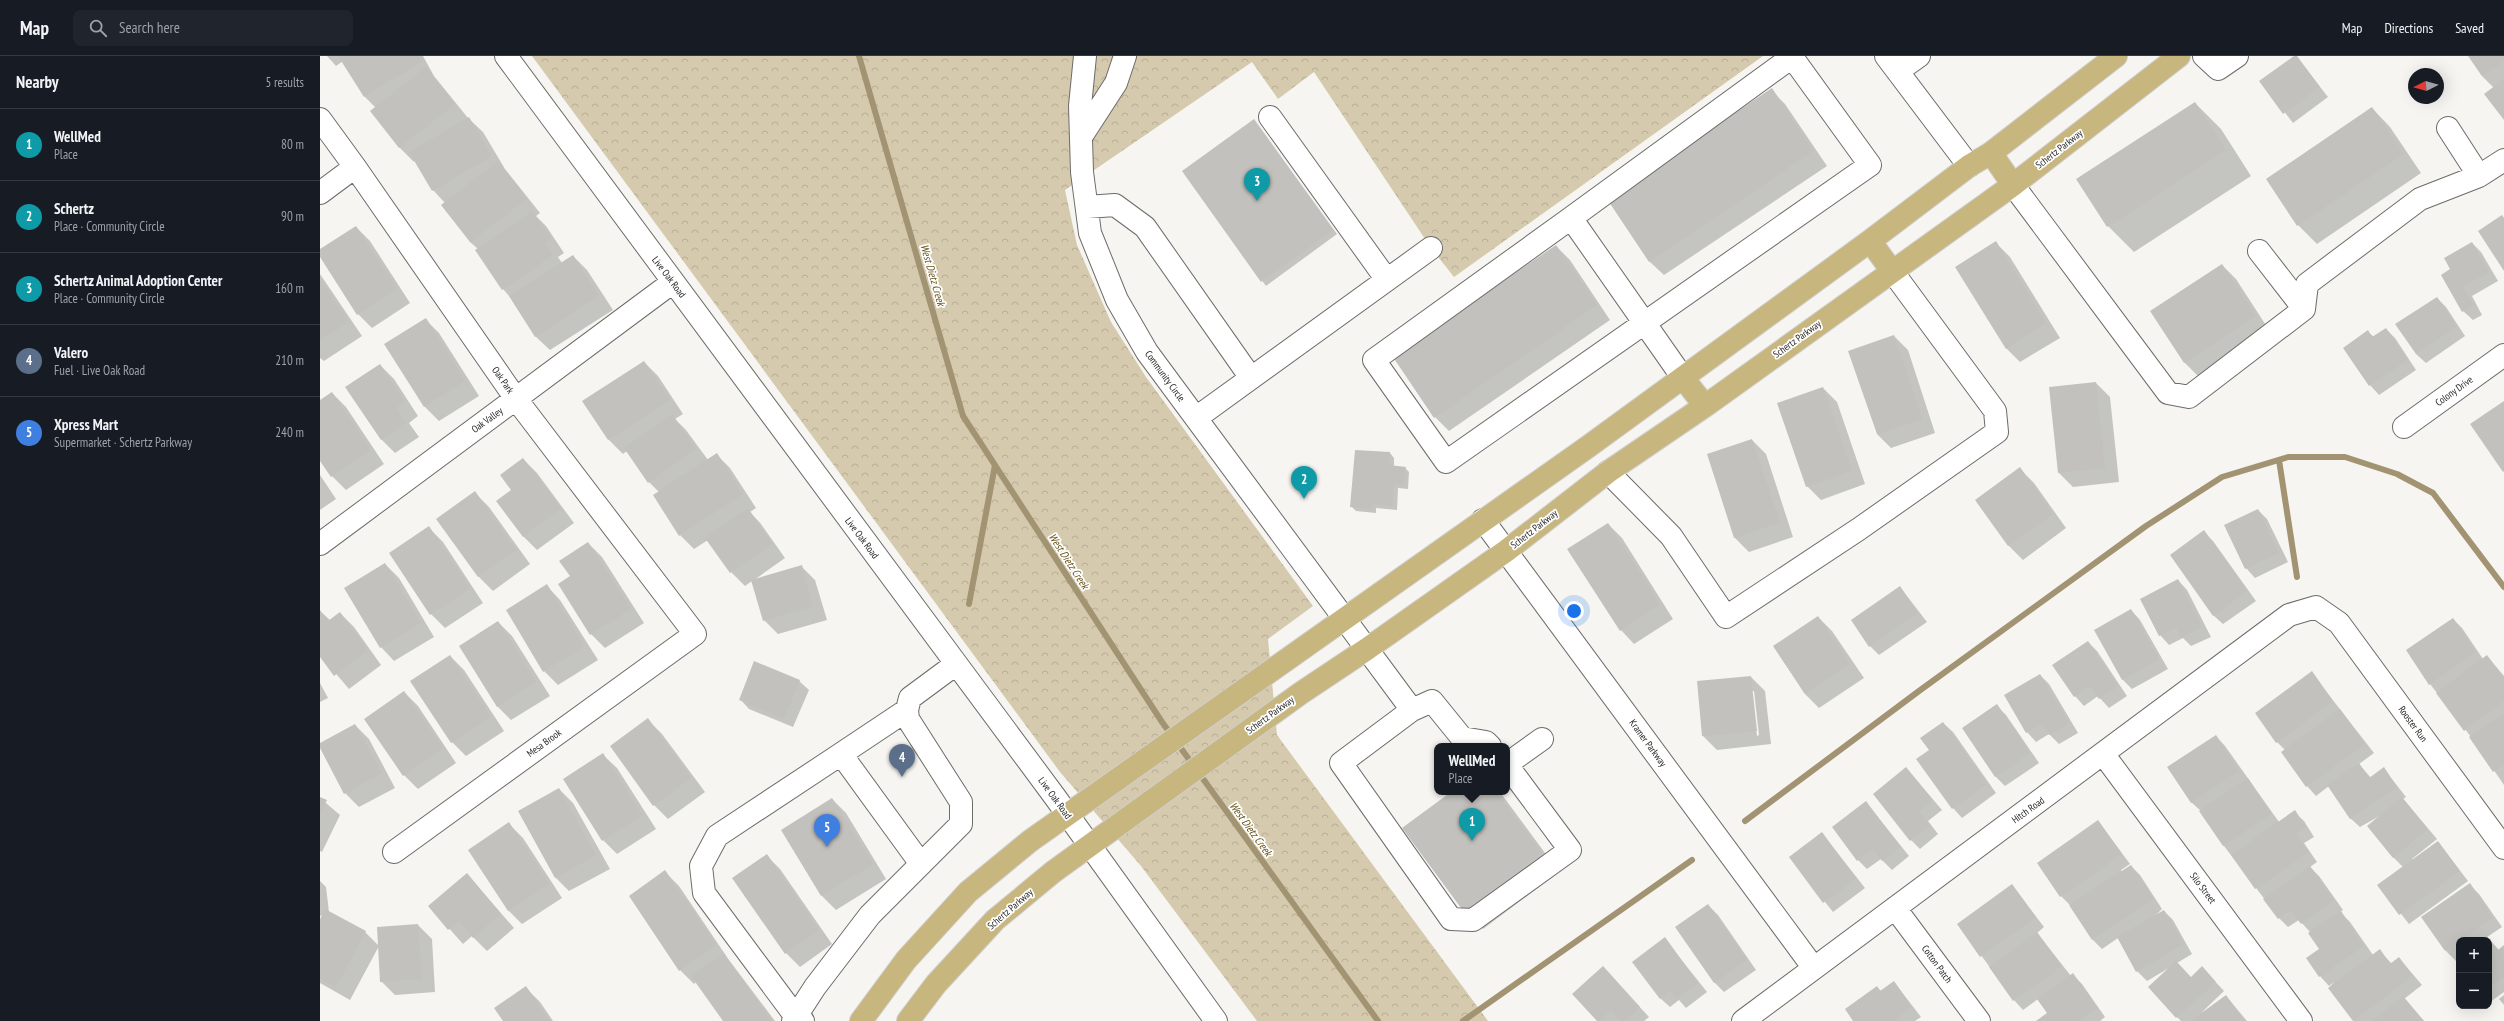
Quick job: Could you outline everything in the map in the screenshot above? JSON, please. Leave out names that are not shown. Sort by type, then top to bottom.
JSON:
[{"type":"main road","points":[[861,1021],[906,960],[968,892],[1030,841],[1280,662],[1589,446],[1870,242],[1969,166],[1991,153],[2116,56]]},
{"type":"main road","name":"Schertz Parkway","points":[[908,1021],[936,984],[995,920],[1053,872],[1301,693],[1506,551],[1608,472],[1705,406],[2013,185],[2179,56]]},
{"type":"main road","points":[[1991,153],[2013,185]]},
{"type":"main road","points":[[1870,242],[1892,271]]},
{"type":"main road","points":[[1683,378],[1705,406]]},
{"type":"main road","points":[[1589,446],[1608,472]]},
{"type":"street","name":"Live Oak Road","points":[[506,56],[1068,814],[1216,1021]]},
{"type":"street","name":"Community Circle","points":[[1085,56],[1080,106],[1081,137],[1090,233],[1117,300],[1147,352],[1412,710]]},
{"type":"street","points":[[1081,137],[1116,83],[1125,56]]},
{"type":"street","points":[[1919,56],[1892,64],[1969,166]]},
{"type":"street","points":[[2204,56],[2218,69],[2237,56]]},
{"type":"street","points":[[1792,57],[1870,165],[1446,462],[1374,360],[1571,218],[1792,57]]},
{"type":"street","points":[[1270,117],[1387,280]]},
{"type":"street","name":"Oak Park","points":[[320,120],[355,167],[516,399],[695,634]]},
{"type":"street","points":[[2448,128],[2479,176]]},
{"type":"street","points":[[2013,185],[2168,393],[2188,397],[2304,309],[2307,284],[2313,279],[2420,199],[2479,176],[2504,160]]},
{"type":"street","points":[[320,193],[355,167]]},
{"type":"street","points":[[1087,208],[1114,205],[1145,227],[1251,378]]},
{"type":"street","points":[[1571,218],[1683,378]]},
{"type":"street","points":[[1196,418],[1431,248]]},
{"type":"street","points":[[2259,252],[2304,309]]},
{"type":"street","points":[[1608,472],[1671,536],[1726,617],[1859,530],[1997,432],[1995,411],[1892,271]]},
{"type":"street","name":"Oak Valley","points":[[320,544],[673,282]]},
{"type":"street","name":"Colony Drive","points":[[2404,427],[2504,355]]},
{"type":"street","name":"Kramer Parkway","points":[[1483,520],[1812,967]]},
{"type":"street","name":"Hitch Road","points":[[1743,1021],[1812,967],[1895,908],[2104,754],[2289,615],[2316,607]]},
{"type":"street","name":"Rooster Run","points":[[2316,607],[2339,623],[2504,848]]},
{"type":"street","name":"Mesa Brook","points":[[394,852],[695,634]]},
{"type":"street","points":[[907,710],[717,836],[701,866],[704,893],[797,1020],[815,987],[870,915],[961,824],[961,802],[955,790],[908,719],[907,710],[910,698],[956,664]]},
{"type":"street","points":[[1487,743],[1462,738],[1432,701],[1412,710],[1341,763],[1451,919],[1473,920],[1570,850],[1510,768]]},
{"type":"street","points":[[1510,762],[1542,739]]},
{"type":"street","points":[[841,754],[921,864]]},
{"type":"street","name":"Silo Street","points":[[2104,754],[2301,1021]]},
{"type":"street","name":"Cotton Patch","points":[[1895,908],[1979,1021]]},
{"type":"green space","points":[[532,56],[1763,56],[1454,277],[1431,248],[1314,72],[1278,99],[1252,62],[1065,190],[1077,245],[1111,322],[1146,377],[1313,606],[1268,639],[1277,735],[1488,1021],[1257,1021],[1141,866],[1060,772]]},
{"type":"building","points":[[338,56],[419,56],[422,61],[364,97]]},
{"type":"building","points":[[2294,56],[2297,56],[2320,87],[2283,114],[2259,81]]},
{"type":"building","points":[[2468,56],[2504,56],[2504,61],[2482,76]]},
{"type":"building","points":[[426,67],[455,104],[399,148],[370,111]]},
{"type":"building","points":[[2504,79],[2504,120],[2484,94]]},
{"type":"building","points":[[1772,88],[1813,151],[1649,262],[1607,199]]},
{"type":"building","points":[[2195,102],[2226,150],[2107,227],[2076,179]]},
{"type":"building","points":[[2372,107],[2404,154],[2297,226],[2266,179]]},
{"type":"building","points":[[469,117],[492,156],[432,191],[409,152]]},
{"type":"building","points":[[1254,119],[1333,230],[1261,282],[1182,171]]},
{"type":"building","points":[[498,161],[527,199],[470,242],[441,205]]},
{"type":"building","points":[[532,211],[551,238],[545,243],[553,255],[502,290],[475,250]]},
{"type":"building","points":[[2502,215],[2504,218],[2504,271],[2478,231]]},
{"type":"building","points":[[356,226],[397,289],[357,315],[320,257],[320,249]]},
{"type":"building","points":[[1996,241],[2046,323],[2006,349],[1955,267]]},
{"type":"building","points":[[2472,242],[2489,272],[2463,287],[2474,305],[2462,312],[2441,275],[2450,269],[2444,258]]},
{"type":"building","points":[[1556,245],[1597,305],[1434,418],[1393,357]]},
{"type":"building","points":[[573,255],[599,296],[535,337],[509,296]]},
{"type":"building","points":[[2222,264],[2256,316],[2184,363],[2150,311]]},
{"type":"building","points":[[320,279],[348,322],[320,341]]},
{"type":"building","points":[[2437,297],[2457,327],[2416,354],[2395,324]]},
{"type":"building","points":[[426,318],[465,381],[424,407],[384,344]]},
{"type":"building","points":[[2386,328],[2408,360],[2369,386],[2343,348],[2368,330],[2372,337]]},
{"type":"building","points":[[1894,335],[1922,419],[1877,434],[1848,351]]},
{"type":"building","points":[[644,361],[670,400],[608,440],[582,401]]},
{"type":"building","points":[[380,364],[405,402],[396,408],[405,423],[381,440],[345,387]]},
{"type":"building","points":[[2096,382],[2105,468],[2058,473],[2049,387]]},
{"type":"building","points":[[1823,387],[1852,471],[1806,487],[1777,403]]},
{"type":"building","points":[[332,392],[371,450],[331,477],[320,461],[320,400]]},
{"type":"building","points":[[2504,401],[2504,471],[2503,472],[2470,424]]},
{"type":"building","points":[[672,414],[696,449],[648,483],[624,448]]},
{"type":"building","points":[[1752,439],[1780,523],[1734,538],[1707,454]]},
{"type":"building","points":[[1355,450],[1390,452],[1389,465],[1406,467],[1404,485],[1394,484],[1392,506],[1372,504],[1372,509],[1350,507]]},
{"type":"building","points":[[717,453],[743,494],[679,536],[653,495]]},
{"type":"building","points":[[523,458],[561,508],[523,537],[496,501],[511,490],[500,475]]},
{"type":"building","points":[[2020,467],[2053,514],[2008,546],[1975,500]]},
{"type":"building","points":[[475,491],[516,550],[478,577],[436,519]]},
{"type":"building","points":[[748,508],[772,544],[730,573],[705,538]]},
{"type":"building","points":[[2258,509],[2279,553],[2245,569],[2224,525]]},
{"type":"building","points":[[1608,523],[1660,604],[1620,631],[1567,549]]},
{"type":"building","points":[[429,526],[470,588],[430,615],[389,553]]},
{"type":"building","points":[[2204,530],[2247,591],[2213,616],[2170,555]]},
{"type":"building","points":[[588,542],[631,609],[590,635],[558,584],[570,576],[559,561]]},
{"type":"building","points":[[385,563],[421,623],[380,648],[344,588]]},
{"type":"building","points":[[802,565],[813,606],[763,621],[751,580]]},
{"type":"building","points":[[2178,579],[2202,627],[2181,638],[2176,627],[2159,636],[2140,599]]},
{"type":"building","points":[[547,584],[584,646],[543,672],[506,610]]},
{"type":"building","points":[[1900,586],[1918,613],[1869,647],[1851,620]]},
{"type":"building","points":[[2131,609],[2159,659],[2122,680],[2094,630]]},
{"type":"building","points":[[320,610],[328,621],[340,612],[368,651],[334,676],[320,657]]},
{"type":"building","points":[[1818,616],[1850,664],[1805,694],[1773,646]]},
{"type":"building","points":[[2453,618],[2476,652],[2429,685],[2406,650]]},
{"type":"building","points":[[498,621],[536,682],[497,707],[459,646]]},
{"type":"building","points":[[2088,641],[2118,686],[2099,699],[2090,686],[2074,697],[2052,665]]},
{"type":"building","points":[[450,655],[491,717],[451,743],[410,681]]},
{"type":"building","points":[[2487,655],[2504,678],[2504,701],[2464,731],[2436,693]]},
{"type":"building","points":[[754,661],[800,680],[784,719],[739,700]]},
{"type":"building","points":[[2312,671],[2333,701],[2276,743],[2255,713]]},
{"type":"building","points":[[2040,674],[2069,723],[2049,735],[2042,724],[2026,733],[2004,695]]},
{"type":"building","points":[[1751,676],[1757,731],[1702,736],[1697,681]]},
{"type":"building","points":[[404,691],[443,748],[403,776],[364,719]]},
{"type":"building","points":[[1997,704],[2030,753],[1995,777],[1962,728]]},
{"type":"building","points":[[2340,709],[2365,744],[2306,787],[2281,752]]},
{"type":"building","points":[[2504,713],[2504,765],[2493,772],[2469,737]]},
{"type":"building","points":[[648,718],[691,778],[653,806],[610,746]]},
{"type":"building","points":[[1943,722],[1987,784],[1952,809],[1916,759],[1929,750],[1920,738]]},
{"type":"building","points":[[355,724],[382,773],[344,794],[320,748],[320,743]]},
{"type":"building","points":[[2216,735],[2239,771],[2191,803],[2167,767]]},
{"type":"building","points":[[603,753],[642,815],[602,841],[563,779]]},
{"type":"building","points":[[2359,763],[2369,778],[2384,767],[2397,787],[2350,819],[2327,785]]},
{"type":"building","points":[[1906,767],[1933,800],[1919,812],[1929,825],[1910,841],[1873,794]]},
{"type":"building","points":[[2248,778],[2271,814],[2223,846],[2199,811]]},
{"type":"building","points":[[559,788],[596,855],[555,878],[518,811]]},
{"type":"building","points":[[1447,795],[1498,795],[1542,853],[1464,912],[1402,828]]},
{"type":"building","points":[[320,797],[327,800],[320,814]]},
{"type":"building","points":[[2402,797],[2428,829],[2393,858],[2367,826]]},
{"type":"building","points":[[832,798],[873,864],[821,896],[781,830]]},
{"type":"building","points":[[1866,801],[1900,847],[1882,861],[1873,849],[1857,861],[1832,827]]},
{"type":"building","points":[[2295,810],[2306,827],[2296,834],[2309,852],[2255,889],[2231,855]]},
{"type":"building","points":[[2098,820],[2122,854],[2060,897],[2037,863]]},
{"type":"building","points":[[509,822],[549,884],[508,911],[468,850]]},
{"type":"building","points":[[1822,832],[1856,879],[1823,903],[1789,857]]},
{"type":"building","points":[[2438,841],[2460,871],[2399,915],[2377,885]]},
{"type":"building","points":[[767,854],[819,930],[785,954],[732,878]]},
{"type":"building","points":[[2131,865],[2154,899],[2092,940],[2069,905]]},
{"type":"building","points":[[2310,866],[2334,900],[2301,924],[2291,910],[2278,919],[2263,899]]},
{"type":"building","points":[[665,870],[716,945],[679,971],[629,896]]},
{"type":"building","points":[[467,873],[501,914],[473,938],[459,921],[448,930],[428,906]]},
{"type":"building","points":[[2470,883],[2493,918],[2465,937],[2456,937],[2456,943],[2445,951],[2421,917]]},
{"type":"building","points":[[2012,884],[2036,917],[1980,957],[1957,924]]},
{"type":"building","points":[[1708,904],[1747,960],[1714,983],[1675,927]]},
{"type":"building","points":[[325,909],[366,931],[336,987],[320,978],[320,919]]},
{"type":"building","points":[[2164,910],[2184,944],[2136,972],[2117,937]]},
{"type":"building","points":[[2341,911],[2364,946],[2319,977],[2306,958],[2319,949],[2308,933]]},
{"type":"building","points":[[418,924],[422,979],[380,982],[377,927]]},
{"type":"building","points":[[2037,932],[2062,966],[2013,1001],[1989,967]]},
{"type":"building","points":[[1665,937],[1698,983],[1676,999],[1670,990],[1660,999],[1632,962]]},
{"type":"building","points":[[2492,942],[2498,950],[2504,945],[2504,976],[2492,985]]},
{"type":"building","points":[[2380,949],[2390,964],[2399,957],[2413,976],[2353,1021],[2328,988]]},
{"type":"building","points":[[723,953],[772,1021],[723,1021],[691,976]]},
{"type":"building","points":[[2176,961],[2191,977],[2202,966],[2216,982],[2176,1018],[2148,987]]},
{"type":"building","points":[[1603,966],[1640,1007],[1625,1021],[1621,1021],[1611,1010],[1600,1021],[1597,1021],[1572,994]]},
{"type":"building","points":[[2073,973],[2097,1008],[2078,1021],[2036,1021],[2047,1013],[2037,999]]},
{"type":"building","points":[[1894,981],[1912,1007],[1893,1021],[1853,1021],[1845,1009],[1877,986],[1880,991]]},
{"type":"building","points":[[526,986],[550,1021],[503,1021],[494,1008]]},
{"type":"building","points":[[2226,995],[2245,1021],[2191,1021]]},
{"type":"building","points":[[2403,996],[2424,1021],[2373,1021]]},
{"type":"waterway","name":"West Dietz Creek","points":[[859,56],[963,416],[1162,722],[1378,1021]]},
{"type":"waterway","points":[[1745,821],[1919,691],[2146,526],[2222,477],[2288,457],[2345,457],[2397,474],[2433,493],[2504,587]]},
{"type":"waterway","points":[[2279,460],[2297,577]]},
{"type":"waterway","points":[[969,604],[995,465]]},
{"type":"waterway","points":[[1463,1021],[1692,860]]},
{"type":"place","name":"Schertz Animal Adoption Center","points":[[1257,201]]},
{"type":"place","name":"Schertz","points":[[1304,499]]},
{"type":"place","name":"Valero","points":[[902,777]]},
{"type":"place","name":"WellMed","points":[[1472,841]]},
{"type":"place","name":"Xpress Mart","points":[[827,847]]}]
